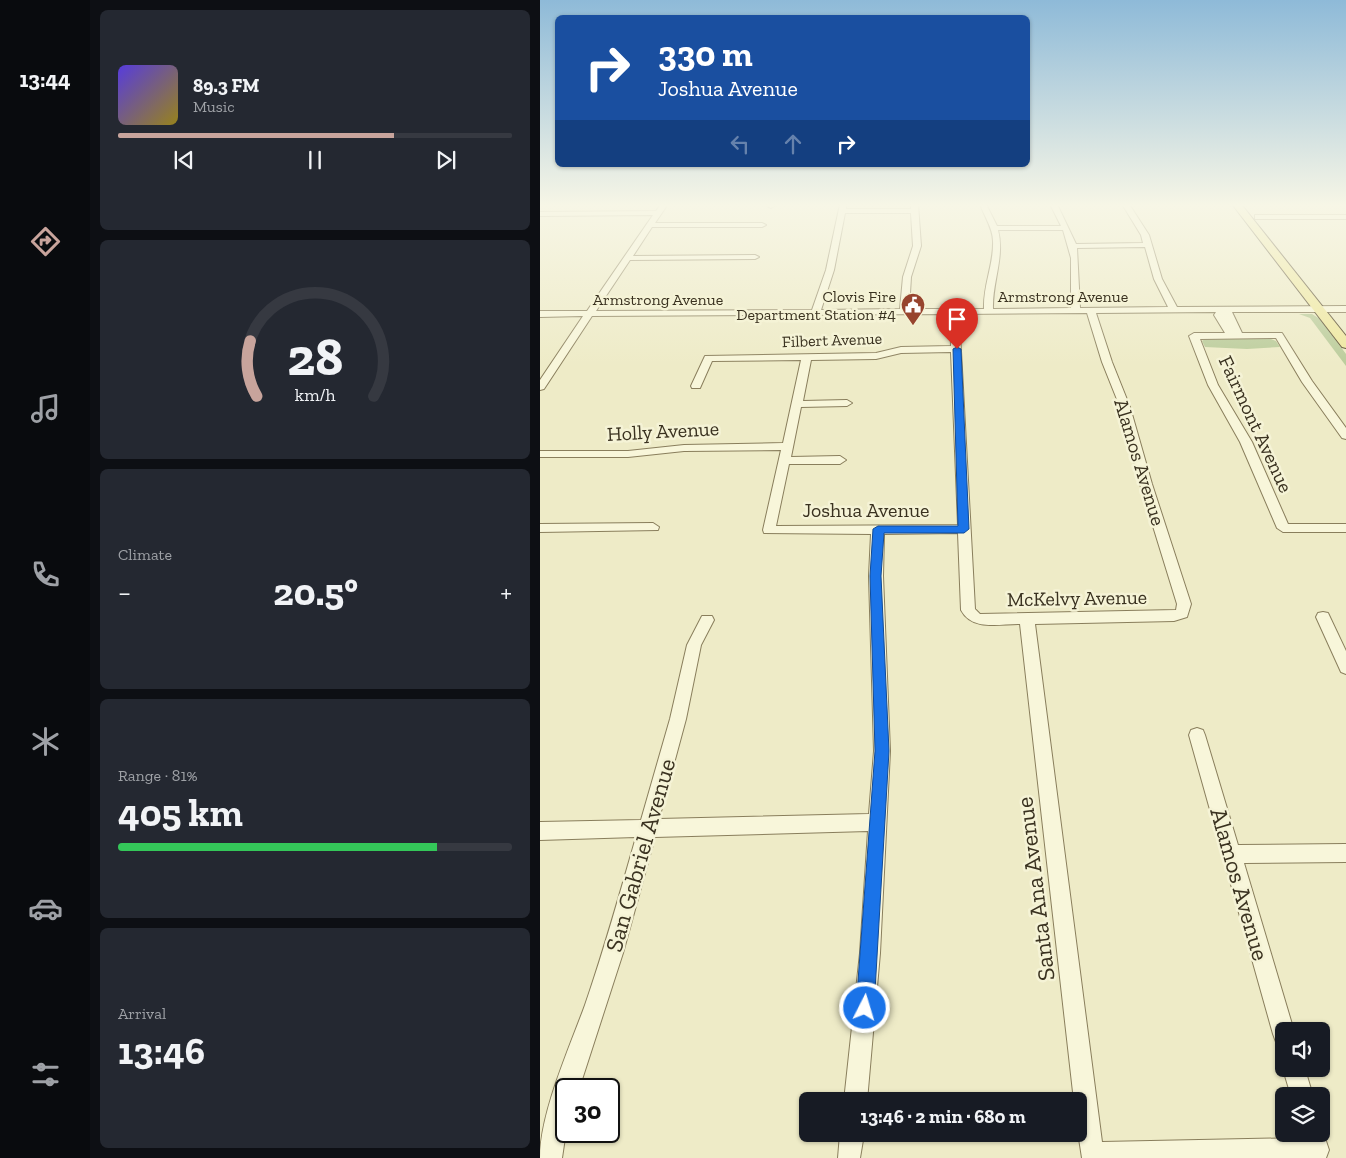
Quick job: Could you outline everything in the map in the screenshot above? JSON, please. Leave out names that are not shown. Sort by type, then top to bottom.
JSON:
[{"type":"main road","points":[[1281,258],[1346,344]]},
{"type":"main road","points":[[1291,258],[1346,326]]},
{"type":"street","points":[[540,387],[627,258]]},
{"type":"street","points":[[814,313],[830,270],[832,258]]},
{"type":"street","points":[[904,313],[907,278],[913,258]]},
{"type":"street","points":[[989,312],[989,284],[995,258]]},
{"type":"street","points":[[1075,258],[1073,298],[1076,311]]},
{"type":"street","points":[[1152,258],[1158,279],[1174,311]]},
{"type":"street","name":"Armstrong Avenue","points":[[540,314],[1346,309]]},
{"type":"street","name":"Fairmont Avenue","points":[[1221,310],[1219,315],[1229,332],[1236,336]]},
{"type":"street","name":"Alamos Avenue","points":[[1090,311],[1132,431],[1146,484],[1184,604],[1182,613]]},
{"type":"street","points":[[954,312],[964,529]]},
{"type":"street","points":[[1236,336],[1280,335],[1307,382],[1346,436]]},
{"type":"street","name":"Fairmont Avenue","points":[[1236,336],[1194,336],[1213,385],[1246,442],[1283,528],[1346,528]]},
{"type":"street","name":"Filbert Avenue","points":[[696,386],[708,358],[876,356],[900,350],[957,349]]},
{"type":"street","points":[[807,356],[784,461],[840,460]]},
{"type":"street","points":[[796,404],[847,403]]},
{"type":"street","name":"Holly Avenue","points":[[540,454],[628,454],[697,447],[787,446]]},
{"type":"street","name":"Joshua Avenue","points":[[784,461],[769,530],[964,529]]},
{"type":"street","points":[[540,528],[653,527]]},
{"type":"street","points":[[857,1092],[870,954],[882,751],[876,576],[878,529]]},
{"type":"street","name":"McKelvy Avenue","points":[[964,529],[968,610],[972,616],[979,619],[1174,616],[1182,613]]},
{"type":"street","points":[[1323,617],[1346,668]]},
{"type":"street","name":"Santa Ana Avenue","points":[[1027,619],[1092,1154],[1315,1142]]},
{"type":"street","name":"San Gabriel Avenue","points":[[570,1078],[613,953],[678,719],[694,645],[707,620]]},
{"type":"street","name":"Alamos Avenue","points":[[1197,735],[1281,1022]]},
{"type":"street","points":[[540,831],[878,822]]},
{"type":"street","points":[[1232,854],[1346,853]]},
{"type":"street","name":"San Gabriel Avenue","points":[[550,1158],[555,1128]]},
{"type":"green space","points":[[1299,314],[1312,314],[1320,319],[1346,354],[1346,366],[1310,318]]},
{"type":"green space","points":[[1205,339],[1271,339],[1276,341],[1280,347],[1247,349],[1205,347],[1202,341]]},
{"type":"place","name":"Clovis Fire Department Station #4","points":[[913,326]]},
{"type":"route","points":[[865,1008],[882,751],[876,576],[878,529],[964,529],[957,349]]}]
